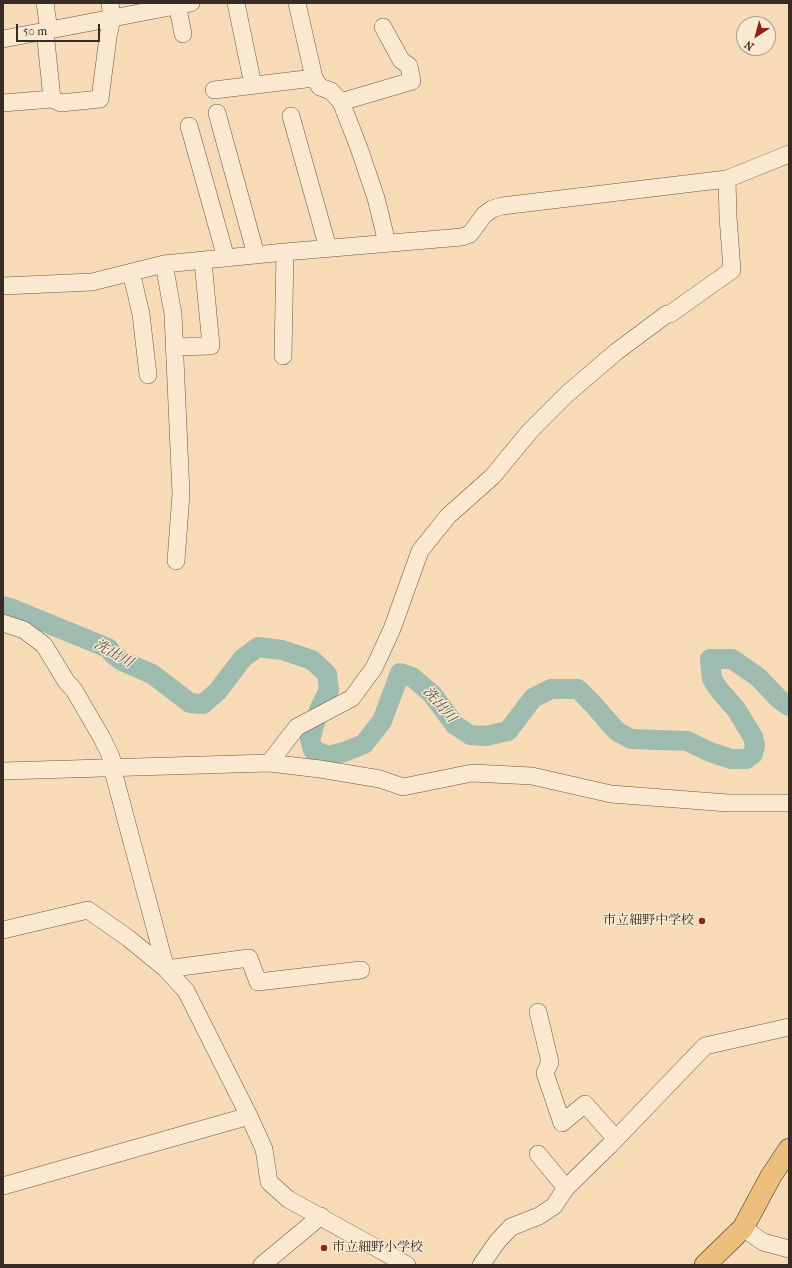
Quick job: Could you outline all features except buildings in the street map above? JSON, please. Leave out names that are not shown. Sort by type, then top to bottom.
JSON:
[{"type":"main road","points":[[705,1265],[743,1228],[789,1149]]},
{"type":"street","points":[[45,3],[52,99]]},
{"type":"street","points":[[236,3],[253,85]]},
{"type":"street","points":[[297,3],[314,78],[320,87],[331,91],[341,102],[376,198],[387,244]]},
{"type":"street","points":[[3,38],[47,31],[111,11],[182,4],[183,34]]},
{"type":"street","points":[[3,103],[52,99],[61,103],[100,99],[111,11]]},
{"type":"street","points":[[341,102],[412,81],[409,66],[401,60],[383,27]]},
{"type":"street","points":[[214,90],[314,78]]},
{"type":"street","points":[[217,113],[256,255]]},
{"type":"street","points":[[291,116],[328,248]]},
{"type":"street","points":[[189,126],[226,258]]},
{"type":"street","points":[[3,286],[92,282],[164,264],[462,237],[470,234],[484,215],[492,209],[502,206],[727,179],[789,154]]},
{"type":"street","points":[[269,763],[297,727],[352,698],[374,668],[392,629],[420,551],[448,516],[493,476],[530,431],[567,394],[616,352],[667,314],[670,314],[732,270],[727,179]]},
{"type":"street","points":[[284,356],[285,252]]},
{"type":"street","points":[[174,347],[211,346],[203,260]]},
{"type":"street","points":[[164,264],[173,314],[181,494],[176,561]]},
{"type":"street","points":[[130,272],[141,314],[148,375]]},
{"type":"street","points":[[3,623],[24,630],[44,645],[74,690],[102,738],[111,757],[114,767],[113,771],[166,969]]},
{"type":"street","points":[[3,770],[269,763],[320,768],[380,779],[403,787],[472,773],[532,776],[611,794],[728,803],[789,803]]},
{"type":"street","points":[[3,930],[88,910],[128,938],[166,969],[186,991],[249,1116],[264,1149],[269,1182],[288,1199],[407,1265]]},
{"type":"street","points":[[166,969],[248,958],[258,982],[361,970]]},
{"type":"street","points":[[538,1012],[550,1062],[545,1072],[562,1123],[585,1104],[616,1139]]},
{"type":"street","points":[[481,1265],[497,1242],[511,1227],[539,1216],[554,1206],[566,1188],[616,1139],[705,1046],[789,1027]]},
{"type":"street","points":[[3,1186],[249,1116]]},
{"type":"street","points":[[538,1154],[566,1188]]},
{"type":"street","points":[[262,1265],[321,1216]]},
{"type":"street","points":[[743,1228],[763,1242],[789,1249]]},
{"type":"waterway","name":"洗出川","points":[[3,606],[108,648],[122,661],[152,674],[190,703],[203,704],[217,692],[243,658],[258,647],[282,650],[312,660],[327,674],[329,690],[319,710],[310,739],[313,750],[328,756],[344,752],[364,744],[382,721],[400,673],[412,677],[432,694],[455,725],[470,735],[486,736],[508,731],[533,698],[551,689],[578,689],[618,732],[631,739],[687,741],[710,752],[731,759],[746,759],[753,754],[755,745],[753,737],[736,709],[720,691],[712,679],[710,659],[732,659],[758,677],[779,699],[789,706]]},
{"type":"place","name":"市立細野中学校","points":[[702,921]]},
{"type":"place","name":"市立細野小学校","points":[[324,1248]]}]
